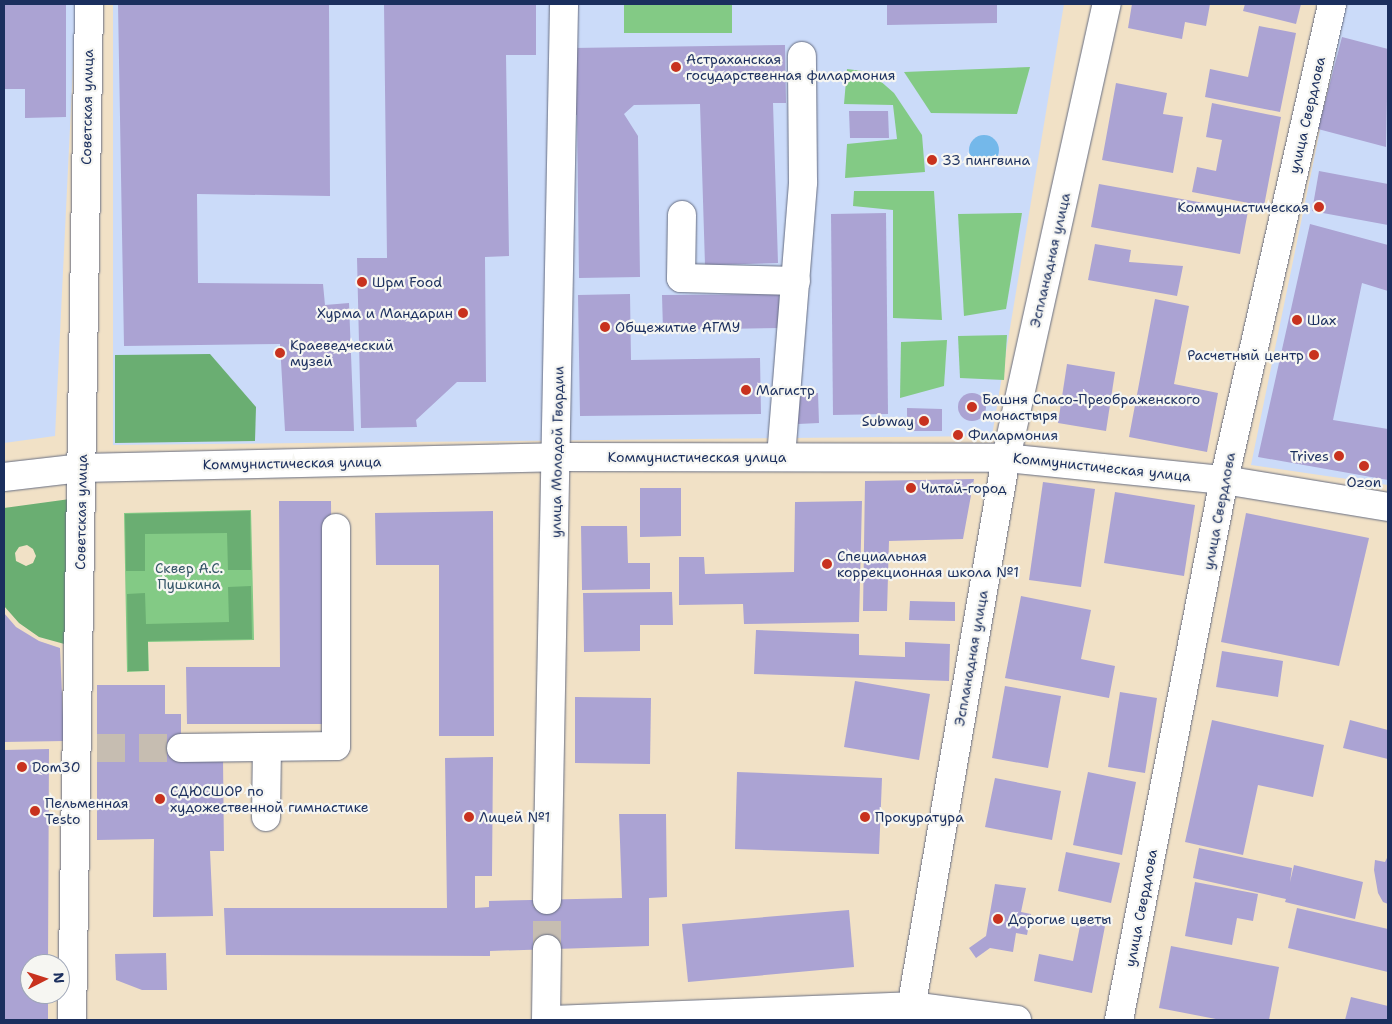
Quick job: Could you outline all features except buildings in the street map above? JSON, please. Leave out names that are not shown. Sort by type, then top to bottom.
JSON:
[{"type":"street","name":"Советская улица","points":[[72,1020],[87,748],[82,468],[89,4]]},
{"type":"street","name":"улица Молодой Гвардии","points":[[547,900],[557,456],[564,4]]},
{"type":"street","name":"Эспланадная улица","points":[[910,1013],[1006,458],[1107,4]]},
{"type":"street","name":"улица Свердлова","points":[[1119,1020],[1224,480],[1332,4]]},
{"type":"street","points":[[781,457],[803,182],[802,56]]},
{"type":"street","points":[[682,215],[681,278],[796,281]]},
{"type":"street","name":"Коммунистическая улица","points":[[4,477],[82,468],[557,456],[1006,458],[1224,480],[1388,507]]},
{"type":"street","points":[[181,748],[336,746],[336,528]]},
{"type":"street","points":[[266,747],[266,817]]},
{"type":"street","points":[[546,1020],[547,949]]},
{"type":"street","points":[[552,1020],[910,1013],[1017,1020]]},
{"type":"shaded area","points":[[4,4],[76,4],[55,436],[4,443]]},
{"type":"shaded area","points":[[113,4],[1064,4],[992,436],[113,445]]},
{"type":"shaded area","points":[[1346,4],[1388,4],[1388,485],[1251,465]]},
{"type":"green space","points":[[624,4],[732,4],[732,33],[624,33]]},
{"type":"green space","points":[[1030,67],[1017,114],[931,113],[904,72]]},
{"type":"green space","points":[[847,69],[870,72],[894,93],[922,135],[925,172],[845,178],[847,144],[897,139],[893,105],[844,104]]},
{"type":"green space","points":[[854,191],[934,191],[942,320],[893,318],[893,210],[853,206]]},
{"type":"green space","points":[[1022,213],[1006,309],[964,316],[958,214]]},
{"type":"green space","points":[[1007,335],[1004,380],[960,378],[958,336]]},
{"type":"green space","points":[[947,340],[944,386],[900,398],[901,342]]},
{"type":"green space","points":[[210,354],[256,407],[255,441],[115,443],[115,355]]},
{"type":"green space","points":[[70,499],[68,645],[39,637],[19,623],[4,606],[4,508]],"holes":[[[27,545],[33,549],[36,556],[33,563],[26,566],[16,561],[15,553],[19,547]]]},
{"type":"green space","name":"Сквер А.С. Пушкина","points":[[251,510],[254,640],[148,642],[149,671],[127,672],[124,513]]},
{"type":"green space","points":[[250,511],[251,570],[228,570],[227,533],[145,534],[145,571],[126,571],[125,514]]},
{"type":"green space","points":[[251,586],[252,639],[148,641],[148,671],[128,671],[127,594],[145,593],[146,624],[229,622],[228,587]]},
{"type":"water","points":[[984,135],[990,136],[998,144],[998,156],[990,164],[984,165],[978,164],[970,156],[969,150],[970,144],[978,136]]},
{"type":"tunnel","points":[[97,748],[181,748]]},
{"type":"tunnel","points":[[547,900],[547,949]]},
{"type":"place","name":"Астраханская государственная филармония","points":[[676,67]]},
{"type":"place","name":"33 пингвина","points":[[932,160]]},
{"type":"place","name":"Коммунистическая","points":[[1319,207]]},
{"type":"place","name":"Шрм Food","points":[[362,282]]},
{"type":"place","name":"Хурма и Мандарин","points":[[463,313]]},
{"type":"place","name":"Шах","points":[[1297,320]]},
{"type":"place","name":"Общежитие АГМУ","points":[[605,327]]},
{"type":"place","name":"Краеведческий музей","points":[[280,353]]},
{"type":"place","name":"Расчетный центр","points":[[1314,355]]},
{"type":"place","name":"Магистр","points":[[746,390]]},
{"type":"place","name":"Башня Спасо-Преображенского монастыря","points":[[972,407]]},
{"type":"place","name":"Subway","points":[[924,421]]},
{"type":"place","name":"Филармония","points":[[958,435]]},
{"type":"place","name":"Trives","points":[[1339,456]]},
{"type":"place","name":"Ozon","points":[[1364,466]]},
{"type":"place","name":"Читай-город","points":[[911,488]]},
{"type":"place","name":"Специальная коррекционная школа №1","points":[[827,564]]},
{"type":"place","name":"Dom30","points":[[22,767]]},
{"type":"place","name":"СДЮСШОР по художественной гимнастике","points":[[160,799]]},
{"type":"place","name":"Пельменная Testo","points":[[35,811]]},
{"type":"place","name":"Лицей №1","points":[[469,817]]},
{"type":"place","name":"Прокуратура","points":[[865,817]]},
{"type":"place","name":"Дорогие цветы","points":[[998,919]]}]
